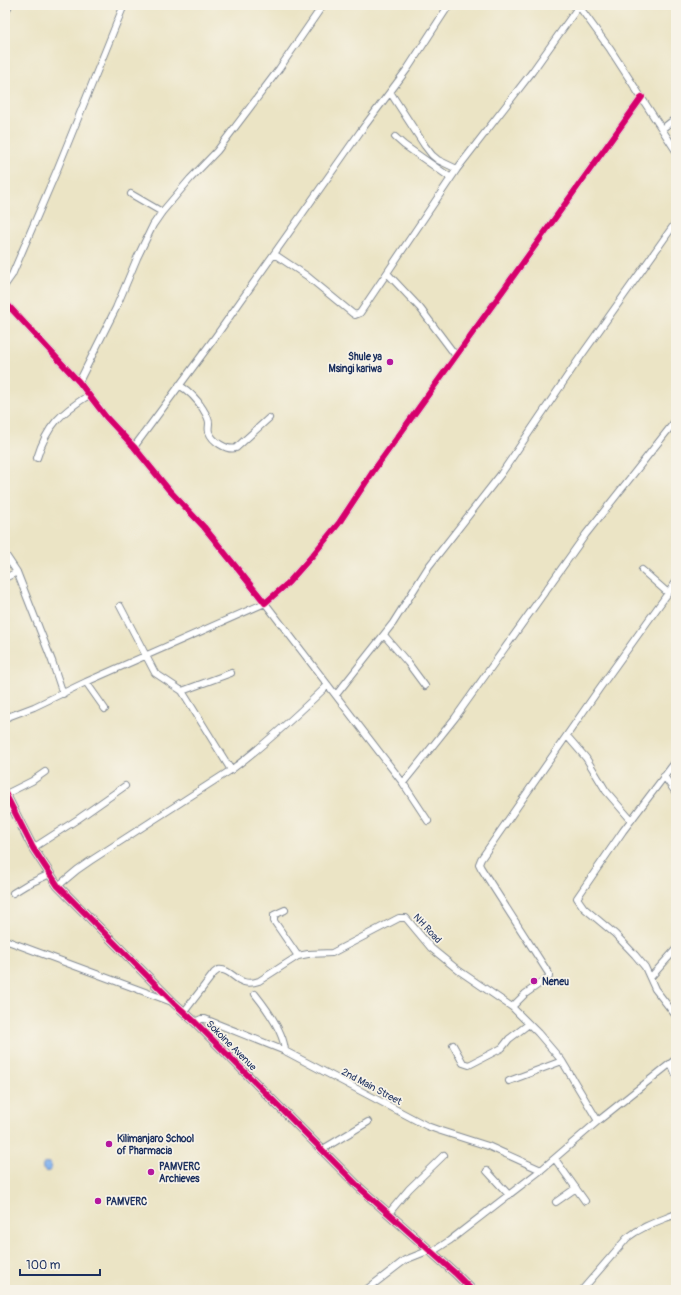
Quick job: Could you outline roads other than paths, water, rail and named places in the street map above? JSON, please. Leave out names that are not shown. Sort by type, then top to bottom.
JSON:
[{"type":"street","points":[[5,14],[9,5]]},
{"type":"street","points":[[5,285],[12,275],[57,170],[124,5]]},
{"type":"street","points":[[79,382],[116,308],[149,233],[162,212],[190,179],[217,151],[323,5]]},
{"type":"street","points":[[134,447],[216,336],[408,68],[449,5]]},
{"type":"street","points":[[274,254],[307,276],[355,315],[360,313],[457,169],[532,72],[578,6],[610,49],[676,151]]},
{"type":"street","points":[[390,92],[432,155],[438,160],[457,169]]},
{"type":"street","points":[[5,718],[34,707],[86,682],[266,603],[288,583],[339,523],[374,470],[642,97]]},
{"type":"street","points":[[662,129],[676,118]]},
{"type":"street","points":[[395,137],[451,178]]},
{"type":"street","points":[[131,194],[162,212]]},
{"type":"street","points":[[336,695],[384,635],[428,566],[501,474],[585,350],[676,222]]},
{"type":"street","points":[[387,273],[420,308],[456,356]]},
{"type":"street","points":[[5,302],[79,382],[106,417],[134,447],[169,490],[204,527],[266,603],[403,783],[428,821]]},
{"type":"street","points":[[179,385],[193,396],[202,408],[208,418],[209,432],[214,440],[228,448],[236,448],[270,418]]},
{"type":"street","points":[[37,458],[44,438],[50,428],[61,415],[89,396]]},
{"type":"street","points":[[403,783],[455,718],[586,534],[676,420]]},
{"type":"street","points":[[5,554],[17,572],[52,661],[63,694]]},
{"type":"street","points":[[642,570],[668,593]]},
{"type":"street","points":[[5,578],[17,572]]},
{"type":"street","points":[[512,1007],[525,994],[549,977],[549,974],[481,868],[480,859],[676,582]]},
{"type":"street","points":[[120,606],[155,673],[182,691],[231,770]]},
{"type":"street","points":[[384,635],[425,686]]},
{"type":"street","points":[[182,691],[231,673]]},
{"type":"street","points":[[86,682],[105,710]]},
{"type":"street","points":[[58,886],[90,861],[231,770],[261,748],[328,686]]},
{"type":"street","points":[[567,736],[586,758],[606,792],[631,820]]},
{"type":"street","points":[[676,761],[631,820],[577,898],[584,908],[615,934],[635,955],[645,967],[655,988],[676,1016]]},
{"type":"street","points":[[5,793],[32,781],[45,772]]},
{"type":"street","points":[[664,776],[676,793]]},
{"type":"street","points":[[33,848],[125,786]]},
{"type":"street","name":"Sokoine Avenue","points":[[5,793],[9,810],[58,886],[174,1003],[323,1149],[361,1189],[431,1251],[472,1290]]},
{"type":"street","points":[[13,893],[26,884],[50,874]]},
{"type":"street","points":[[285,910],[274,915],[274,921],[298,956]]},
{"type":"street","name":"NH Road","points":[[184,1012],[214,973],[218,970],[224,970],[247,984],[252,983],[259,981],[298,956],[332,953],[399,918],[406,918],[431,948],[458,970],[512,1007],[547,1042],[562,1061],[598,1121]]},
{"type":"street","points":[[5,940],[174,1003]]},
{"type":"street","points":[[650,978],[676,949]]},
{"type":"street","points":[[255,994],[267,1010],[281,1035],[284,1041],[285,1051]]},
{"type":"street","name":"2nd Main Street","points":[[195,1022],[205,1019],[285,1051],[427,1126],[488,1146],[541,1170]]},
{"type":"street","points":[[453,1045],[463,1063],[469,1065],[502,1048],[508,1039],[529,1024]]},
{"type":"street","points":[[509,1081],[562,1061]]},
{"type":"street","points":[[366,1290],[405,1260],[431,1251],[509,1195],[555,1159],[598,1121],[673,1061],[676,1075]]},
{"type":"street","points":[[323,1149],[368,1122]]},
{"type":"street","points":[[389,1213],[409,1189],[444,1155]]},
{"type":"street","points":[[555,1159],[585,1201]]},
{"type":"street","points":[[487,1171],[509,1195]]},
{"type":"street","points":[[556,1202],[576,1188]]},
{"type":"street","points":[[582,1290],[635,1232],[644,1226],[676,1214]]},
{"type":"water","points":[[47,1162],[52,1167],[47,1172],[42,1167]]},
{"type":"place","name":"Shule ya Msingi kariwa","points":[[390,362]]},
{"type":"place","name":"Neneu","points":[[534,981]]},
{"type":"place","name":"Kilimanjaro School of Pharmacia","points":[[109,1144]]},
{"type":"place","name":"PAMVERC Archieves","points":[[151,1172]]},
{"type":"place","name":"PAMVERC","points":[[98,1201]]}]
